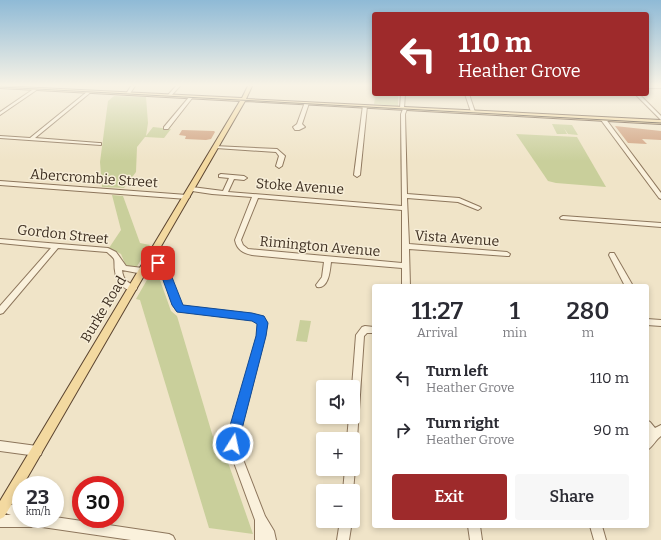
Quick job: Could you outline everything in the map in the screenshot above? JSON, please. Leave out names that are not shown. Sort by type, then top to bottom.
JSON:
[{"type":"main road","name":"Burke Road","points":[[2,510],[237,111]]},
{"type":"main road","points":[[445,111],[661,122]]},
{"type":"street","points":[[31,139],[65,111]]},
{"type":"street","points":[[166,128],[180,111]]},
{"type":"street","points":[[299,125],[304,111]]},
{"type":"street","points":[[357,175],[364,111]]},
{"type":"street","points":[[402,111],[406,284]]},
{"type":"street","points":[[654,111],[661,119]]},
{"type":"street","points":[[603,119],[661,197]]},
{"type":"street","points":[[0,137],[99,144]]},
{"type":"street","points":[[216,147],[277,151],[282,156],[279,166]]},
{"type":"street","points":[[221,176],[244,178]]},
{"type":"street","points":[[225,193],[232,178]]},
{"type":"street","name":"Abercrombie Street","points":[[0,183],[190,192]]},
{"type":"street","name":"Stoke Avenue","points":[[190,192],[212,192],[405,206]]},
{"type":"street","name":"Rimington Avenue","points":[[256,195],[239,237],[238,242],[242,249],[255,253],[406,266]]},
{"type":"street","points":[[404,196],[460,200],[478,208]]},
{"type":"street","points":[[563,218],[661,225]]},
{"type":"street","name":"Gordon Street","points":[[0,241],[108,250],[114,254],[124,268],[146,267],[158,263],[163,267],[177,305],[180,309],[252,317],[263,323],[261,336],[233,441],[234,449],[261,520]]},
{"type":"street","points":[[0,312],[56,246]]},
{"type":"street","name":"Vista Avenue","points":[[405,246],[507,254]]},
{"type":"street","points":[[612,255],[628,284]]},
{"type":"street","points":[[320,285],[326,275],[328,259]]},
{"type":"street","name":"Gordon Street","points":[[118,261],[122,281],[126,286],[133,288]]},
{"type":"street","points":[[649,322],[661,323]]},
{"type":"street","points":[[353,432],[360,335],[365,329],[372,330]]},
{"type":"street","points":[[649,426],[658,432],[649,442]]},
{"type":"street","points":[[0,446],[37,451]]},
{"type":"street","points":[[2,510],[12,512]]},
{"type":"street","points":[[261,520],[261,540]]},
{"type":"street","points":[[261,520],[268,531],[270,540]]},
{"type":"street","points":[[0,521],[12,521]]},
{"type":"street","points":[[64,524],[169,540]]},
{"type":"street","points":[[343,540],[345,528]]},
{"type":"street","points":[[346,528],[347,540]]},
{"type":"street","points":[[474,528],[476,540]]},
{"type":"street","points":[[597,528],[600,540]]},
{"type":"green space","points":[[107,111],[147,111],[148,123],[146,136],[153,127],[171,129],[164,138],[145,137],[137,147],[136,172],[124,188],[102,187],[100,162]]},
{"type":"green space","points":[[552,124],[572,125],[578,135],[568,134],[564,128],[567,134],[557,134]]},
{"type":"green space","points":[[516,134],[577,137],[606,187],[548,181]]},
{"type":"green space","points":[[112,195],[123,196],[140,243],[150,245],[136,268],[126,266],[121,254],[109,248],[121,230]]},
{"type":"green space","points":[[155,266],[171,311],[177,316],[216,447],[223,448],[253,534],[209,528],[140,300],[136,299]]},
{"type":"green space","points":[[300,320],[311,321],[307,342],[296,341]]},
{"type":"building","points":[[615,126],[661,131],[661,140],[642,139],[647,144],[628,143]]},
{"type":"building","points":[[182,130],[215,132],[211,139],[185,139],[186,136],[179,135]]},
{"type":"tram line","points":[[444,111],[661,123]]},
{"type":"route","points":[[158,263],[163,267],[177,305],[180,309],[252,317],[262,321],[263,323],[263,330],[233,444]]}]
